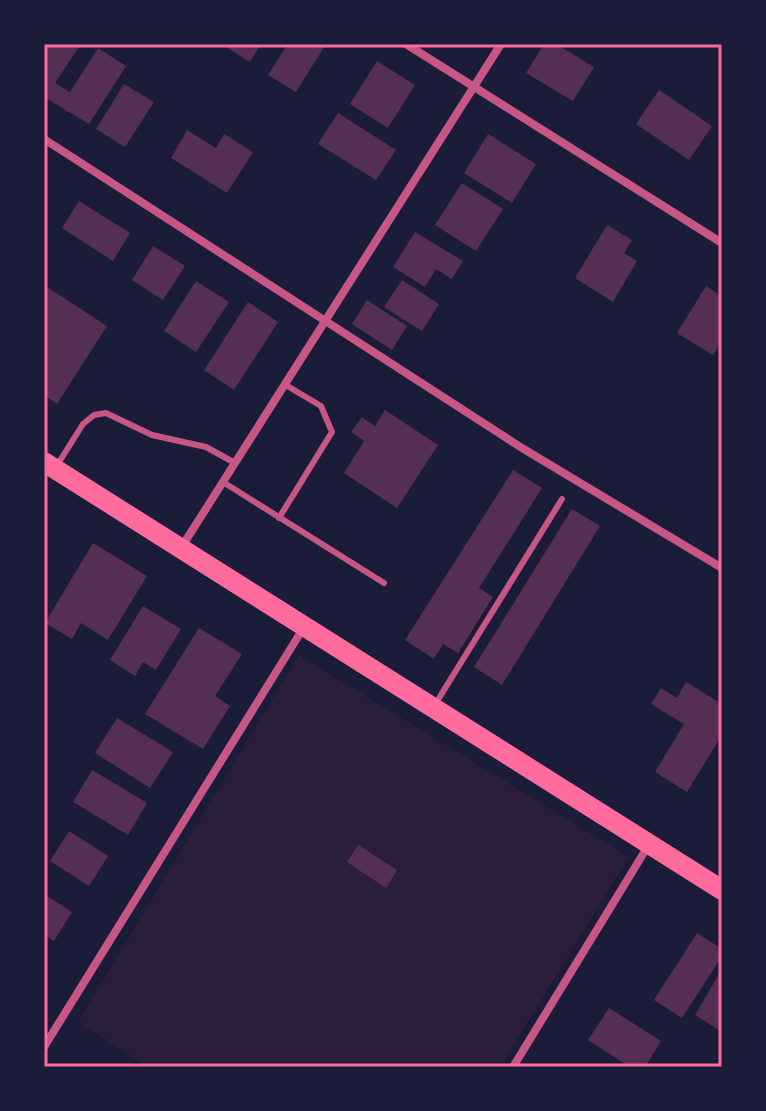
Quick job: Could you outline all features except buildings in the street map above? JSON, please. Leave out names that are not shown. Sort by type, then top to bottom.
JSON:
[{"type":"main road","points":[[47,464],[722,890]]},
{"type":"street","points":[[406,44],[722,243]]},
{"type":"street","points":[[181,549],[501,44]]},
{"type":"street","points":[[44,139],[522,448],[722,568]]},
{"type":"street","points":[[44,1047],[304,627]]},
{"type":"street","points":[[513,1067],[650,843]]},
{"type":"lane","points":[[279,518],[332,432],[321,406],[284,384]]},
{"type":"lane","points":[[47,464],[83,424],[94,415],[106,413],[152,435],[206,447],[235,463]]},
{"type":"lane","points":[[223,482],[384,583]]},
{"type":"lane","points":[[433,707],[562,499]]},
{"type":"shaded area","points":[[299,655],[629,857],[500,1067],[148,1067],[78,1022]]}]
